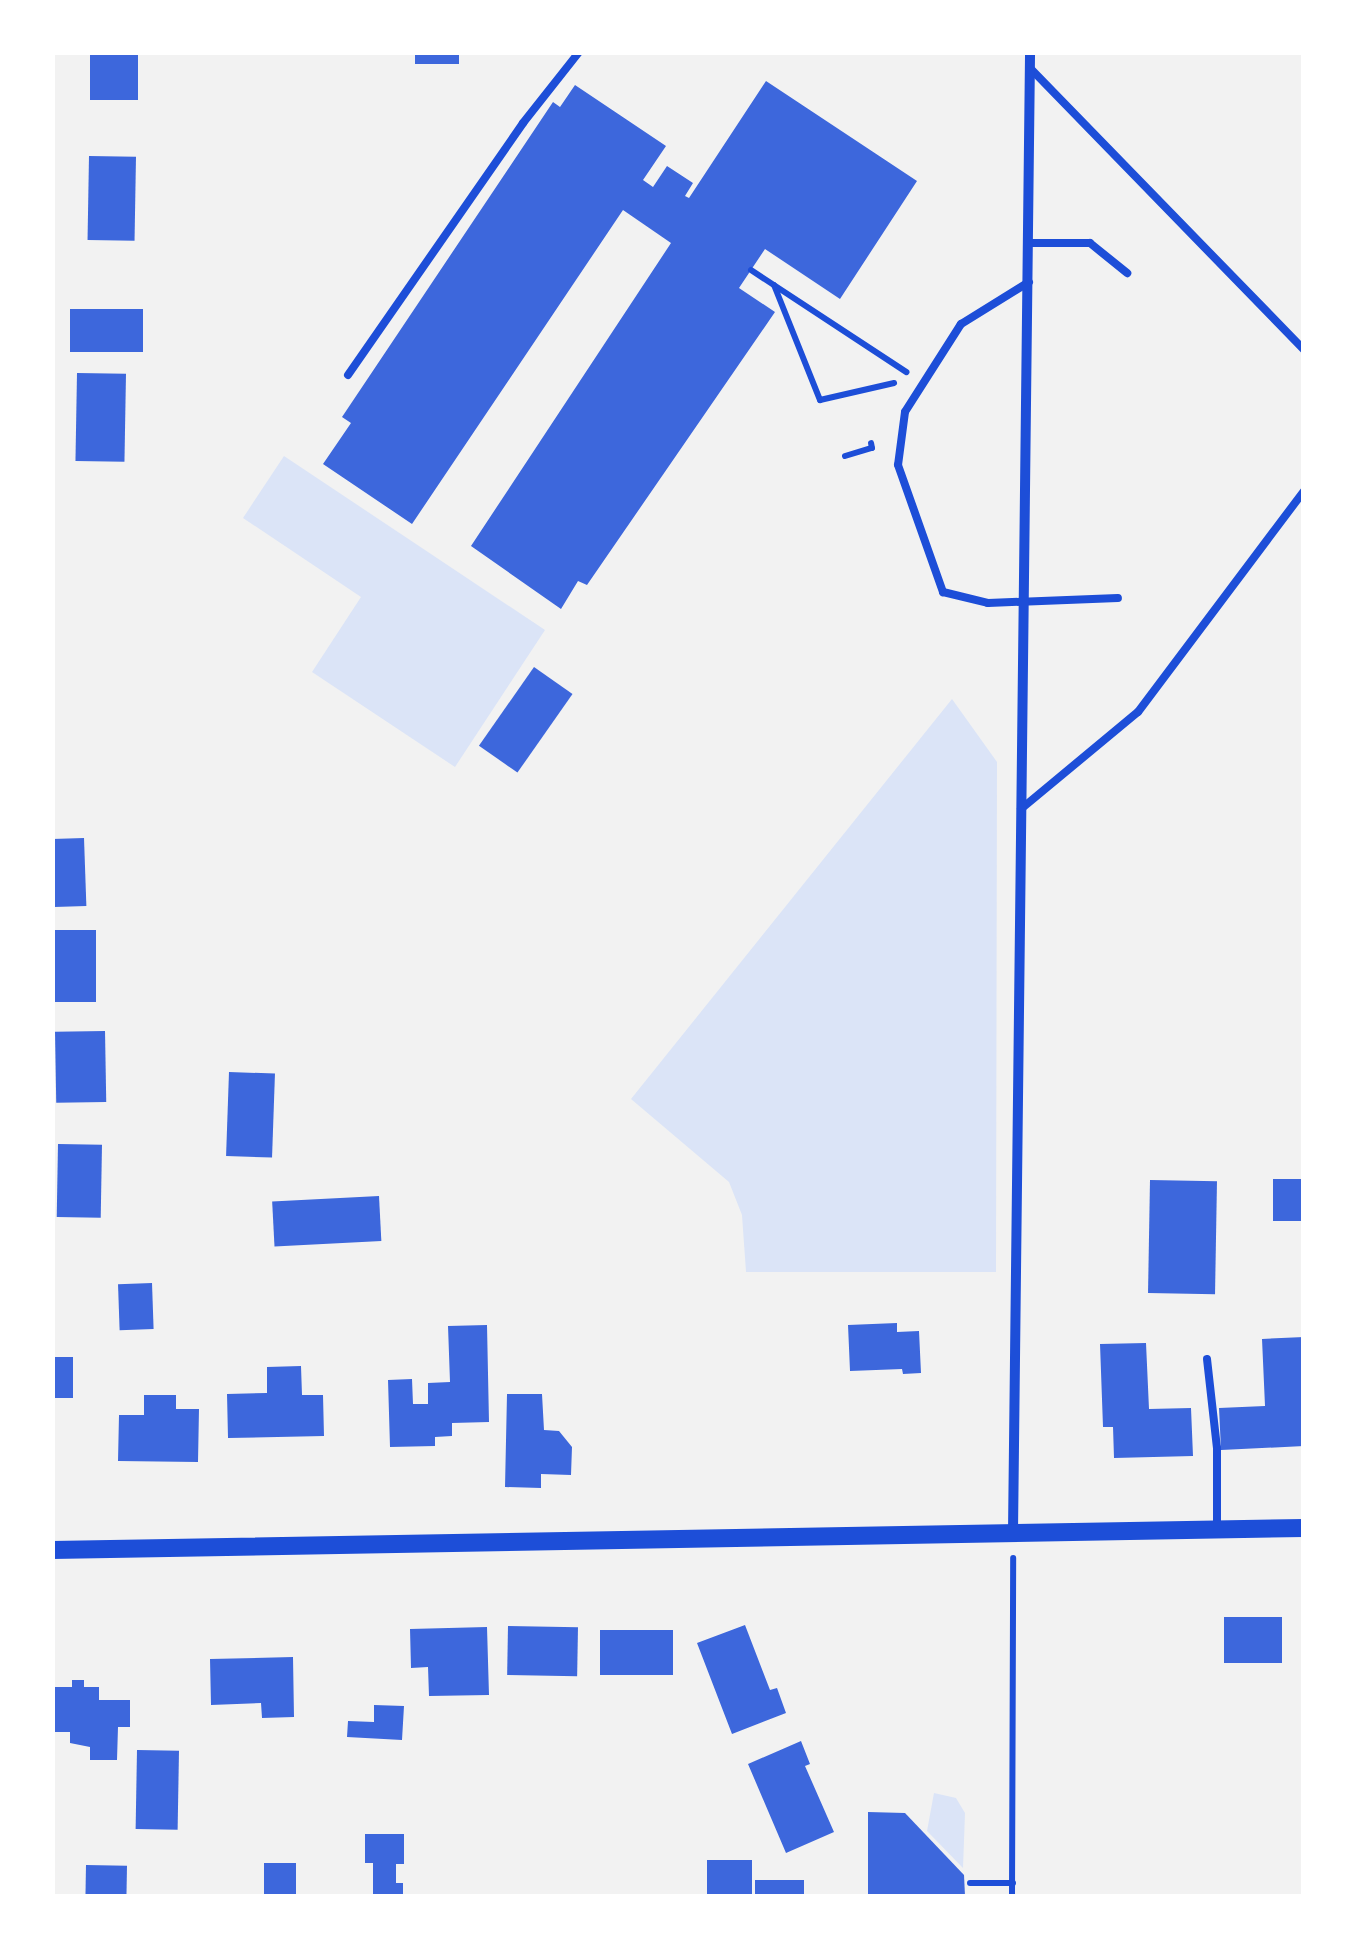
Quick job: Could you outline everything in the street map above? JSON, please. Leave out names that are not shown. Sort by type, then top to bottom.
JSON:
[{"type":"street","points":[[1013,1532],[1030,52]]},
{"type":"street","points":[[52,1550],[1304,1528]]},
{"type":"lane","points":[[348,375],[522,122],[579,52]]},
{"type":"lane","points":[[1030,68],[1304,350]]},
{"type":"lane","points":[[1030,244],[1090,243],[1127,274]]},
{"type":"lane","points":[[1029,282],[961,324],[905,412],[898,465],[943,592],[988,603],[1118,598]]},
{"type":"lane","points":[[1021,809],[1138,712],[1304,491]]},
{"type":"lane","points":[[1208,1359],[1217,1448],[1217,1530]]},
{"type":"path","points":[[751,270],[906,372]]},
{"type":"path","points":[[774,285],[820,400],[894,383]]},
{"type":"path","points":[[845,456],[872,448],[871,442]]},
{"type":"path","points":[[1012,1896],[1013,1532]]},
{"type":"path","points":[[970,1883],[1013,1883]]},
{"type":"shaded area","points":[[284,456],[545,630],[455,767],[312,672],[361,597],[243,518]]},
{"type":"shaded area","points":[[952,699],[997,762],[996,1272],[746,1272],[742,1215],[729,1182],[631,1099]]},
{"type":"shaded area","points":[[934,1793],[956,1798],[965,1813],[963,1868],[927,1831]]},
{"type":"building","points":[[90,52],[138,52],[138,100],[90,100]]},
{"type":"building","points":[[415,52],[459,52],[459,64],[415,64]]},
{"type":"building","points":[[766,81],[917,181],[840,299],[765,249],[739,288],[775,312],[587,585],[578,581],[561,609],[471,546],[671,243],[623,210],[412,524],[323,464],[351,423],[342,417],[553,102],[560,107],[575,85],[666,146],[643,180],[653,187],[667,166],[693,183],[685,196],[689,198]]},
{"type":"building","points":[[89,156],[136,157],[135,241],[88,240]]},
{"type":"building","points":[[70,309],[143,309],[143,352],[70,352]]},
{"type":"building","points":[[77,373],[126,374],[124,462],[75,461]]},
{"type":"building","points":[[534,667],[573,694],[517,773],[479,746]]},
{"type":"building","points":[[84,838],[86,906],[54,907],[52,839]]},
{"type":"building","points":[[52,930],[96,930],[96,1002],[52,1002]]},
{"type":"building","points":[[105,1031],[106,1102],[56,1103],[55,1032]]},
{"type":"building","points":[[229,1072],[275,1074],[272,1158],[226,1156]]},
{"type":"building","points":[[58,1144],[102,1145],[101,1218],[57,1217]]},
{"type":"building","points":[[1273,1179],[1304,1179],[1304,1221],[1273,1221]]},
{"type":"building","points":[[1150,1180],[1217,1181],[1215,1294],[1148,1293]]},
{"type":"building","points":[[379,1196],[381,1241],[275,1247],[272,1202]]},
{"type":"building","points":[[152,1283],[154,1329],[120,1330],[118,1284]]},
{"type":"building","points":[[897,1323],[897,1332],[919,1331],[921,1373],[903,1374],[902,1369],[850,1371],[848,1325]]},
{"type":"building","points":[[487,1325],[489,1422],[452,1423],[452,1436],[435,1437],[435,1446],[390,1447],[388,1380],[412,1379],[413,1404],[428,1404],[428,1383],[450,1382],[448,1326]]},
{"type":"building","points":[[1304,1337],[1304,1446],[1221,1450],[1219,1408],[1265,1406],[1262,1339]]},
{"type":"building","points":[[1146,1343],[1149,1409],[1191,1408],[1193,1456],[1114,1458],[1113,1427],[1103,1427],[1100,1344]]},
{"type":"building","points":[[52,1357],[73,1357],[73,1398],[52,1398]]},
{"type":"building","points":[[301,1366],[302,1395],[323,1395],[324,1436],[228,1438],[227,1394],[267,1393],[267,1367]]},
{"type":"building","points":[[507,1394],[542,1394],[544,1430],[559,1431],[572,1447],[571,1475],[541,1474],[541,1488],[505,1487]]},
{"type":"building","points":[[144,1395],[176,1395],[176,1409],[199,1409],[198,1462],[118,1461],[119,1415],[144,1415]]},
{"type":"building","points":[[1224,1617],[1282,1617],[1282,1663],[1224,1663]]},
{"type":"building","points":[[745,1625],[770,1690],[777,1688],[786,1713],[732,1734],[697,1643]]},
{"type":"building","points":[[508,1626],[578,1627],[577,1676],[507,1675]]},
{"type":"building","points":[[487,1627],[489,1695],[429,1696],[428,1667],[411,1668],[410,1629]]},
{"type":"building","points":[[600,1630],[673,1630],[673,1675],[600,1675]]},
{"type":"building","points":[[293,1657],[294,1717],[262,1718],[261,1703],[211,1705],[210,1659]]},
{"type":"building","points":[[72,1680],[84,1680],[84,1687],[99,1687],[99,1700],[130,1700],[130,1727],[118,1727],[117,1760],[90,1760],[90,1747],[70,1743],[70,1732],[52,1732],[52,1687],[72,1687]]},
{"type":"building","points":[[374,1705],[404,1706],[402,1740],[347,1737],[348,1721],[374,1722]]},
{"type":"building","points":[[801,1741],[810,1764],[805,1766],[834,1832],[786,1853],[748,1764]]},
{"type":"building","points":[[137,1750],[179,1751],[178,1830],[136,1829]]},
{"type":"building","points":[[868,1812],[905,1813],[964,1875],[965,1896],[868,1896]]},
{"type":"building","points":[[365,1834],[404,1834],[404,1864],[396,1864],[396,1883],[403,1883],[403,1896],[373,1896],[373,1863],[365,1863]]},
{"type":"building","points":[[707,1860],[752,1860],[752,1896],[707,1896]]},
{"type":"building","points":[[264,1863],[296,1863],[296,1896],[264,1896]]},
{"type":"building","points":[[86,1865],[127,1866],[126,1896],[85,1896]]},
{"type":"building","points":[[755,1880],[804,1880],[804,1896],[755,1896]]}]
